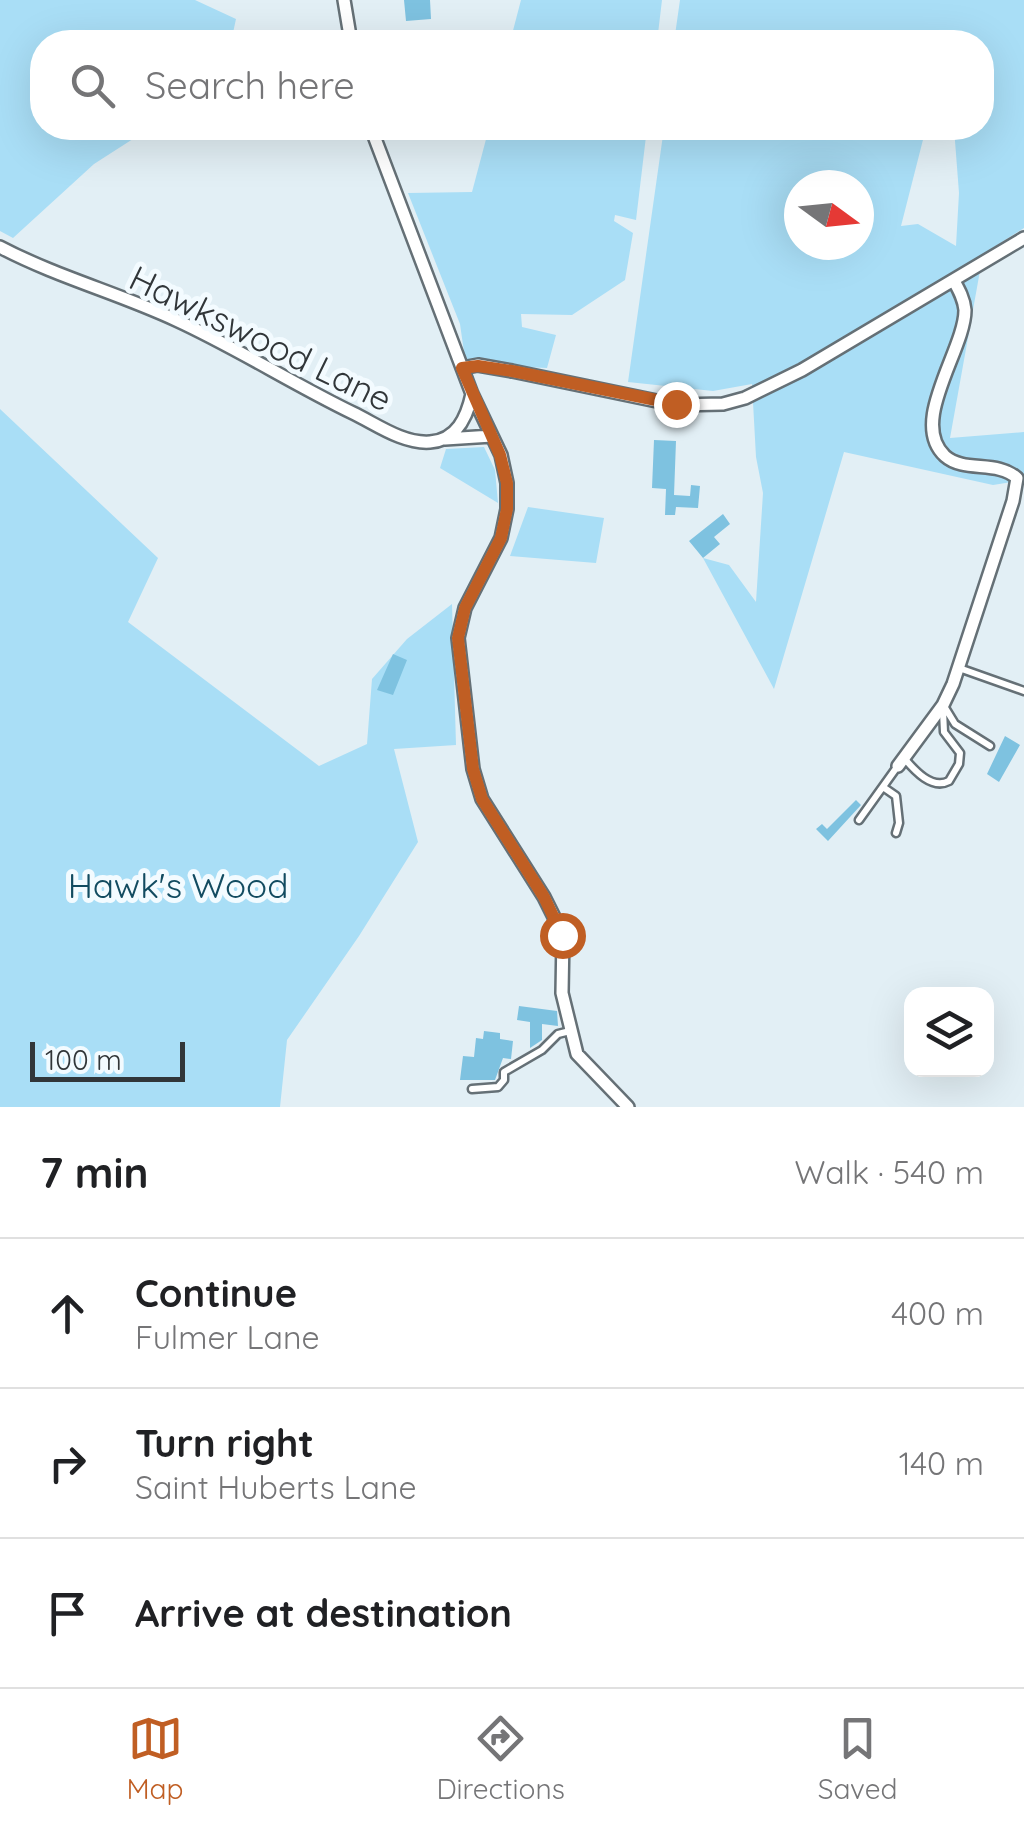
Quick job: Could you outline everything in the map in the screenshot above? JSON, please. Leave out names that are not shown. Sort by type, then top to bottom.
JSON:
[{"type":"street","points":[[344,0],[349,30]]},
{"type":"street","points":[[376,140],[507,483],[501,538],[465,608],[458,638],[473,769],[482,799],[544,897],[562,935],[562,993],[577,1054],[628,1107]]},
{"type":"street","points":[[462,368],[496,368],[676,404],[723,404],[802,370],[1024,238]]},
{"type":"street","name":"Hawkswood Lane","points":[[0,247],[49,272],[180,322],[394,433],[424,442],[492,436]]},
{"type":"street","points":[[901,762],[943,705],[1013,501],[1017,478],[1002,469],[952,461],[938,448],[932,431],[940,391],[963,323],[965,309],[954,281]]},
{"type":"street","points":[[445,439],[462,424],[472,394]]},
{"type":"lane","points":[[958,668],[1024,691]]},
{"type":"lane","points":[[943,705],[955,724],[990,746]]},
{"type":"lane","points":[[859,820],[901,762],[929,782],[944,785],[950,781],[960,752],[944,732],[943,705]]},
{"type":"lane","points":[[883,788],[896,796],[896,833]]},
{"type":"lane","points":[[472,1090],[498,1087],[504,1072],[542,1050],[558,1034],[570,1032]]},
{"type":"green space","points":[[0,0],[195,0],[236,19],[234,30],[30,30],[30,140],[131,140],[94,164],[13,238],[0,231]]},
{"type":"green space","points":[[521,0],[662,0],[658,30],[513,30]]},
{"type":"green space","points":[[680,0],[1024,0],[1024,228],[983,254],[950,438],[1024,432],[1024,480],[993,485],[844,452],[774,689],[703,558],[729,565],[756,602],[763,493],[756,457],[752,384],[713,391],[628,382],[662,140],[923,140],[901,226],[918,224],[956,246],[959,193],[955,140],[994,140],[994,30],[676,30]]},
{"type":"green space","points":[[486,140],[646,140],[636,220],[615,215],[614,221],[633,233],[625,280],[572,315],[521,314],[522,327],[556,335],[547,368],[465,359],[460,324],[408,193],[472,192]]},
{"type":"green space","name":"Hawk's Wood","points":[[0,409],[158,558],[128,622],[319,766],[367,744],[372,679],[407,639],[452,604],[456,745],[394,749],[418,842],[287,1040],[280,1107],[0,1107]]},
{"type":"green space","points":[[484,447],[495,470],[498,503],[440,468],[446,449]]},
{"type":"green space","points":[[528,507],[604,518],[596,563],[510,556]]},
{"type":"building","points":[[404,0],[430,0],[431,19],[406,21]]},
{"type":"building","points":[[654,440],[676,441],[674,495],[690,496],[691,485],[700,486],[698,508],[676,507],[675,515],[665,515],[666,489],[652,488]]},
{"type":"building","points":[[723,514],[730,524],[714,537],[720,544],[703,558],[689,541]]},
{"type":"building","points":[[393,654],[407,660],[393,695],[377,690]]},
{"type":"building","points":[[1005,736],[1020,745],[999,782],[987,774]]},
{"type":"building","points":[[856,800],[861,805],[828,841],[816,829],[822,824],[827,829]]},
{"type":"building","points":[[519,1006],[557,1011],[558,1026],[542,1024],[542,1040],[530,1048],[530,1022],[517,1020]]},
{"type":"building","points":[[484,1031],[500,1033],[500,1039],[513,1041],[511,1059],[503,1058],[495,1080],[460,1080],[463,1056],[474,1057],[476,1038],[483,1039]]},
{"type":"route","points":[[562,935],[544,897],[482,799],[473,769],[458,638],[465,608],[501,538],[507,483],[500,455],[462,368],[470,365],[512,371],[676,404]]}]
